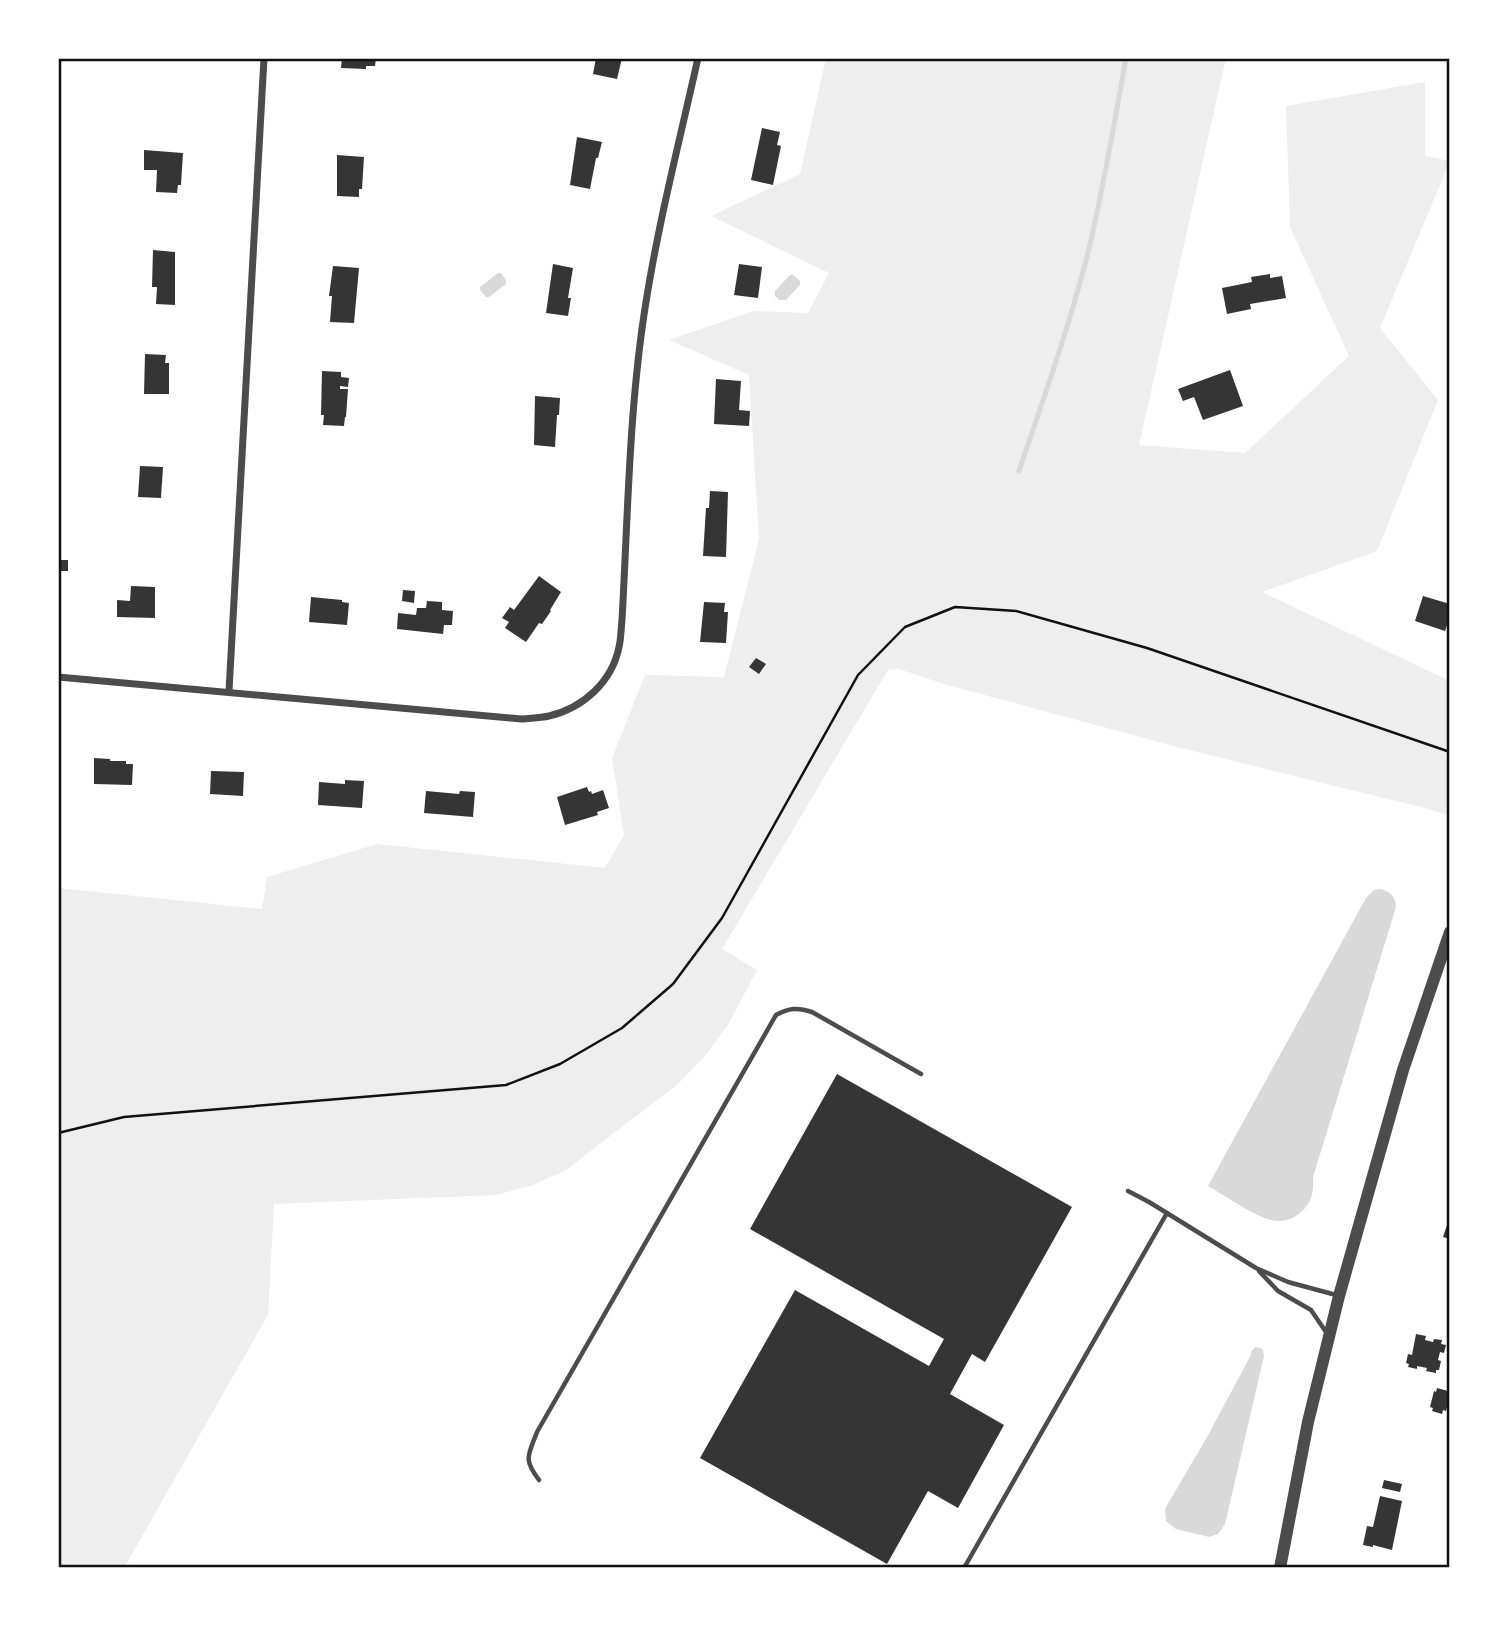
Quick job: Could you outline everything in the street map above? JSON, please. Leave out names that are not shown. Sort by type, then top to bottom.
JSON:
[{"type":"street","points":[[229,691],[264,58]]},
{"type":"street","points":[[58,677],[522,719],[547,717],[567,711],[584,701],[599,687],[611,669],[619,648],[635,386],[646,303],[654,255],[698,58]]},
{"type":"street","points":[[1280,1568],[1308,1422],[1339,1296],[1403,1070],[1450,932]]},
{"type":"lane","points":[[539,1480],[529,1467],[528,1457],[537,1432],[776,1015],[797,1007],[812,1012],[920,1074]]},
{"type":"lane","points":[[1128,1191],[1255,1268],[1288,1282],[1339,1296]]},
{"type":"lane","points":[[964,1568],[1167,1213]]},
{"type":"lane","points":[[1255,1268],[1278,1291],[1311,1310],[1329,1337]]},
{"type":"path","points":[[58,1133],[124,1117],[506,1085],[560,1064],[622,1028],[673,984],[722,918],[859,675],[905,627],[955,607],[1016,611],[1134,645],[1450,752]]},
{"type":"shaded area","points":[[826,58],[1226,58],[1139,445],[1245,453],[1349,356],[1290,227],[1286,106],[1425,82],[1425,156],[1450,161],[1380,328],[1438,400],[1377,551],[1262,592],[1450,681],[1450,816],[1181,748],[944,684],[899,669],[888,670],[722,949],[757,970],[729,1023],[709,1051],[679,1083],[566,1170],[533,1185],[496,1195],[274,1204],[268,1315],[124,1568],[58,1568],[58,888],[262,909],[267,877],[377,844],[605,868],[624,835],[612,758],[645,675],[724,677],[759,539],[749,375],[669,340],[753,311],[808,313],[829,273],[711,216],[800,174]]},
{"type":"shaded area","points":[[501,273],[506,284],[486,297],[480,287]]},
{"type":"shaded area","points":[[790,275],[800,281],[800,285],[786,300],[779,300],[775,291]]},
{"type":"shaded area","points":[[1380,889],[1392,895],[1396,907],[1313,1177],[1312,1196],[1308,1205],[1293,1217],[1271,1220],[1248,1210],[1208,1186],[1366,898],[1374,890]]},
{"type":"shaded area","points":[[1255,1347],[1263,1350],[1264,1356],[1225,1524],[1218,1534],[1209,1537],[1176,1529],[1166,1521],[1166,1507]]},
{"type":"building","points":[[342,58],[376,58],[375,66],[366,66],[366,69],[341,68]]},
{"type":"building","points":[[596,58],[622,58],[617,79],[593,74]]},
{"type":"building","points":[[762,128],[780,132],[777,145],[781,146],[773,185],[751,180]]},
{"type":"building","points":[[577,137],[602,142],[590,189],[570,185]]},
{"type":"building","points":[[144,150],[183,153],[181,185],[178,185],[177,193],[156,192],[157,170],[144,170]]},
{"type":"building","points":[[337,155],[364,157],[359,197],[337,196]]},
{"type":"building","points":[[153,250],[175,252],[175,305],[156,304],[157,287],[152,287]]},
{"type":"building","points":[[553,264],[573,268],[568,316],[546,313]]},
{"type":"building","points":[[739,264],[762,267],[758,298],[734,295]]},
{"type":"building","points":[[333,266],[359,268],[354,323],[330,322],[332,296],[329,296]]},
{"type":"building","points":[[1270,274],[1270,278],[1282,276],[1286,298],[1250,304],[1251,309],[1227,314],[1222,288],[1252,282],[1251,277]]},
{"type":"building","points":[[145,354],[166,355],[165,363],[169,363],[169,394],[144,394]]},
{"type":"building","points":[[1230,370],[1243,406],[1203,420],[1194,397],[1183,401],[1178,389]]},
{"type":"building","points":[[322,371],[341,372],[341,377],[349,378],[348,387],[340,386],[340,389],[348,389],[344,426],[323,425]]},
{"type":"building","points":[[716,379],[741,381],[739,410],[750,411],[749,426],[714,424]]},
{"type":"building","points":[[535,396],[560,398],[555,447],[534,445]]},
{"type":"building","points":[[140,466],[163,467],[161,498],[138,497]]},
{"type":"building","points":[[710,491],[728,492],[726,557],[703,556],[706,508],[709,508]]},
{"type":"building","points":[[61,560],[68,560],[68,571],[61,571]]},
{"type":"building","points":[[539,576],[561,592],[542,624],[539,623],[526,642],[505,628],[509,622],[502,618],[510,607],[514,610]]},
{"type":"building","points":[[131,586],[155,587],[155,618],[117,617],[117,600],[130,601]]},
{"type":"building","points":[[403,590],[415,591],[414,603],[402,601]]},
{"type":"building","points":[[1423,596],[1450,604],[1450,623],[1448,622],[1445,631],[1415,621]]},
{"type":"building","points":[[311,597],[349,603],[347,625],[309,622]]},
{"type":"building","points":[[427,601],[442,602],[442,610],[453,611],[452,625],[444,625],[443,634],[397,629],[398,613],[416,615],[417,608],[426,608]]},
{"type":"building","points":[[704,602],[725,603],[724,612],[728,612],[726,643],[700,642]]},
{"type":"building","points":[[756,658],[766,664],[759,674],[749,667]]},
{"type":"building","points":[[94,758],[133,764],[132,785],[94,784]]},
{"type":"building","points":[[211,771],[244,772],[243,796],[210,794]]},
{"type":"building","points":[[345,780],[364,781],[362,808],[318,805],[319,782],[345,784]]},
{"type":"building","points":[[587,787],[592,794],[603,790],[609,808],[597,812],[598,815],[565,825],[557,797]]},
{"type":"building","points":[[426,791],[459,794],[460,791],[475,792],[473,817],[424,813]]},
{"type":"building","points":[[837,1074],[1072,1207],[985,1362],[972,1354],[950,1394],[1004,1425],[958,1508],[928,1491],[887,1564],[700,1458],[795,1290],[929,1366],[944,1339],[750,1229]]},
{"type":"building","points":[[1450,1216],[1450,1239],[1443,1237]]},
{"type":"building","points":[[1416,1334],[1426,1336],[1425,1340],[1433,1342],[1434,1339],[1442,1340],[1441,1344],[1446,1345],[1444,1353],[1440,1352],[1438,1360],[1441,1361],[1436,1373],[1426,1371],[1427,1368],[1408,1367],[1408,1354],[1412,1355]]},
{"type":"building","points":[[1437,1388],[1448,1391],[1447,1395],[1450,1395],[1446,1411],[1443,1410],[1442,1414],[1432,1411],[1433,1408],[1430,1407]]},
{"type":"building","points":[[1384,1480],[1402,1484],[1400,1492],[1382,1488]]},
{"type":"building","points":[[1380,1496],[1402,1501],[1392,1550],[1363,1545],[1367,1526],[1373,1527]]},
{"type":"waterway","points":[[1019,471],[1087,257],[1126,58]]}]
